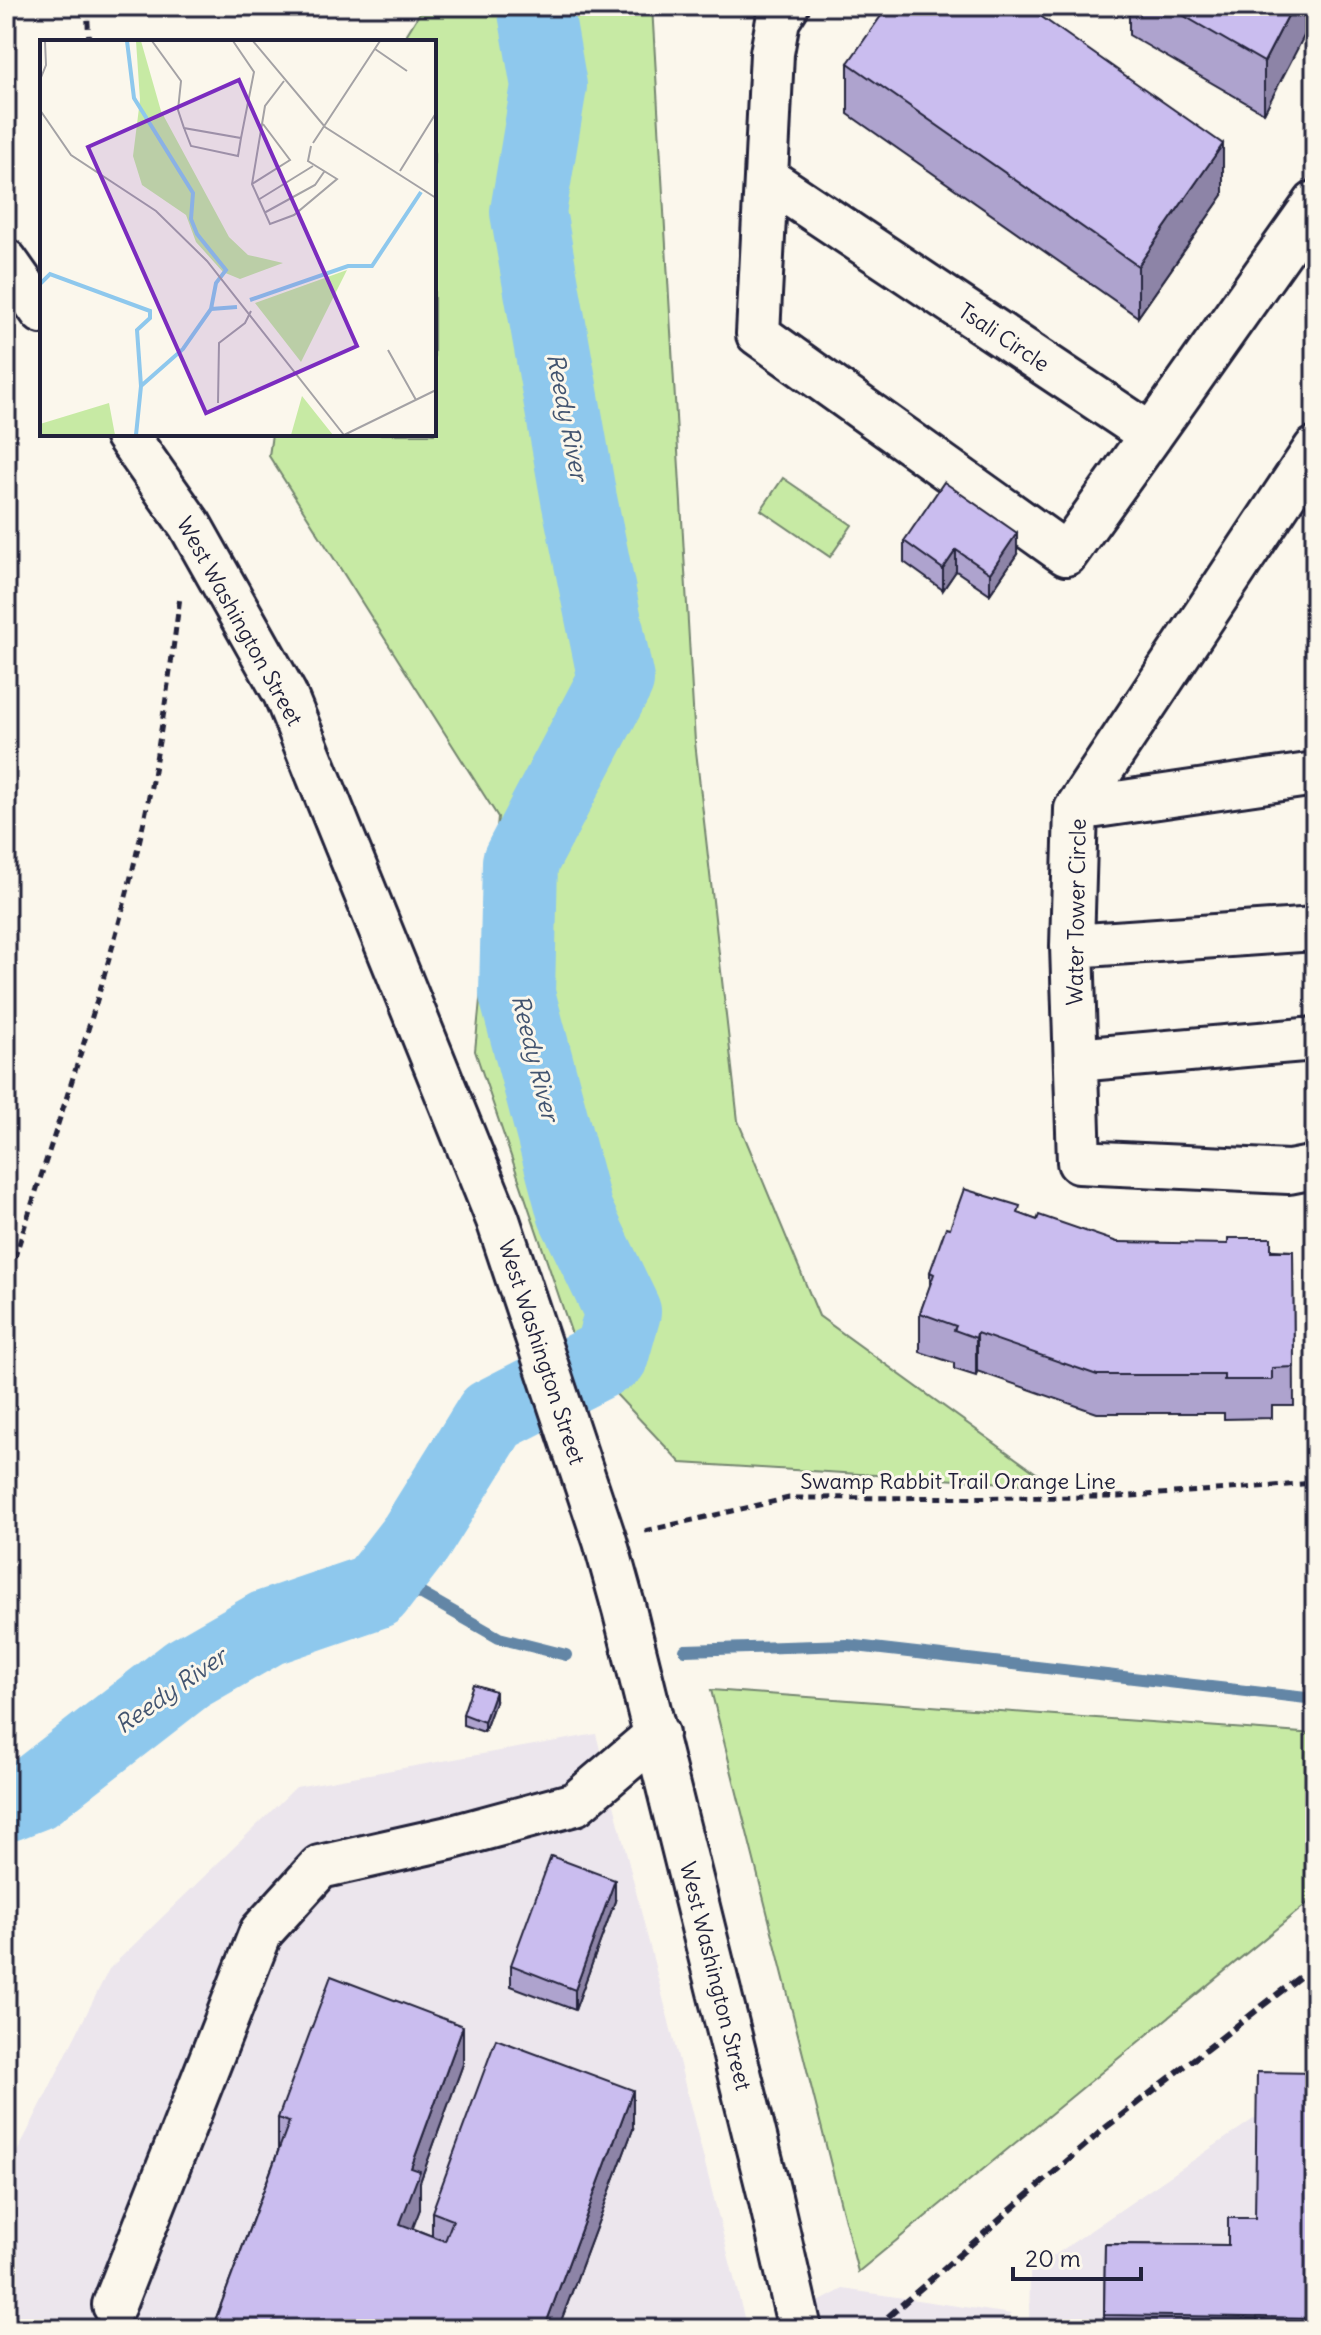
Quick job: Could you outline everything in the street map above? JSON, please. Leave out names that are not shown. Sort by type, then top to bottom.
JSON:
[{"type":"street","points":[[787,6],[778,20],[772,53],[758,334],[1066,554],[1315,203]]},
{"type":"street","name":"Tsali Circle","points":[[766,178],[1151,435]]},
{"type":"street","points":[[6,261],[40,309]]},
{"type":"street","name":"West Washington Street","points":[[127,436],[190,525],[285,694],[498,1220],[605,1541],[657,1734],[800,2329]]},
{"type":"street","name":"Water Tower Circle","points":[[1315,449],[1076,809],[1072,946],[1079,1162],[1289,1172],[1315,1167]]},
{"type":"street","points":[[1076,809],[1315,774]]},
{"type":"street","points":[[1072,946],[1315,929]]},
{"type":"street","points":[[1076,1060],[1315,1039]]},
{"type":"street","points":[[114,2305],[261,1932],[320,1867],[449,1838],[575,1804],[657,1734]]},
{"type":"path","points":[[87,6],[89,40]]},
{"type":"path","points":[[6,1285],[105,972],[139,845],[161,739],[181,586]]},
{"type":"path","name":"Swamp Rabbit Trail Orange Line","points":[[605,1541],[789,1498],[1118,1497],[1315,1483]]},
{"type":"shaded area","points":[[596,1734],[747,2329],[6,2329],[6,2174],[109,1969],[296,1787]]},
{"type":"shaded area","points":[[1315,2077],[1315,2329],[1029,2329],[1030,2272]]},
{"type":"shaded area","points":[[843,2289],[1011,2314],[993,2329],[768,2329]]},
{"type":"green space","points":[[424,6],[652,6],[695,742],[738,1121],[819,1316],[1054,1486],[681,1463],[579,1355],[475,1051],[498,817],[269,456],[272,436],[436,436],[436,40],[403,40]]},
{"type":"green space","points":[[783,478],[852,525],[830,557],[761,510]]},
{"type":"green space","points":[[711,1690],[1315,1734],[1315,1897],[858,2272]]},
{"type":"building","points":[[888,6],[1026,6],[1223,144],[1138,266],[848,63]]},
{"type":"building","points":[[1167,6],[1293,6],[1264,62]]},
{"type":"building","points":[[944,482],[1017,533],[990,573],[956,550],[943,569],[904,541]]},
{"type":"building","points":[[964,1189],[1020,1206],[1018,1213],[1037,1220],[1039,1215],[1117,1242],[1228,1244],[1228,1238],[1271,1238],[1271,1251],[1293,1251],[1294,1367],[1272,1368],[1272,1380],[1224,1380],[1224,1375],[1097,1375],[977,1333],[976,1338],[954,1330],[956,1326],[920,1313],[934,1274],[930,1272]]},
{"type":"building","points":[[473,1684],[495,1691],[484,1722],[463,1714]]},
{"type":"building","points":[[551,1856],[615,1880],[575,1990],[511,1965]]},
{"type":"building","points":[[331,1976],[463,2026],[411,2168],[420,2171],[400,2224],[445,2241],[453,2220],[432,2212],[496,2039],[633,2090],[544,2329],[212,2329],[289,2122],[278,2118]]},
{"type":"building","points":[[1257,2072],[1315,2073],[1315,2318],[1104,2315],[1105,2244],[1228,2245],[1228,2218],[1255,2218]]},
{"type":"building","points":[[1257,2317],[1315,2318],[1315,2329],[1257,2329]]},
{"type":"waterway","name":"Reedy River","points":[[6,1804],[34,1793],[187,1674],[267,1628],[375,1591],[416,1538],[492,1416],[611,1355],[623,1312],[575,1212],[517,994],[520,862],[616,680],[579,499],[528,212],[549,86],[535,6]]},
{"type":"waterway","points":[[375,1591],[422,1594],[499,1638],[566,1655]]},
{"type":"waterway","points":[[685,1650],[847,1645],[1315,1699]]},
{"type":"railway","points":[[874,2329],[1105,2128],[1315,1965]]}]
